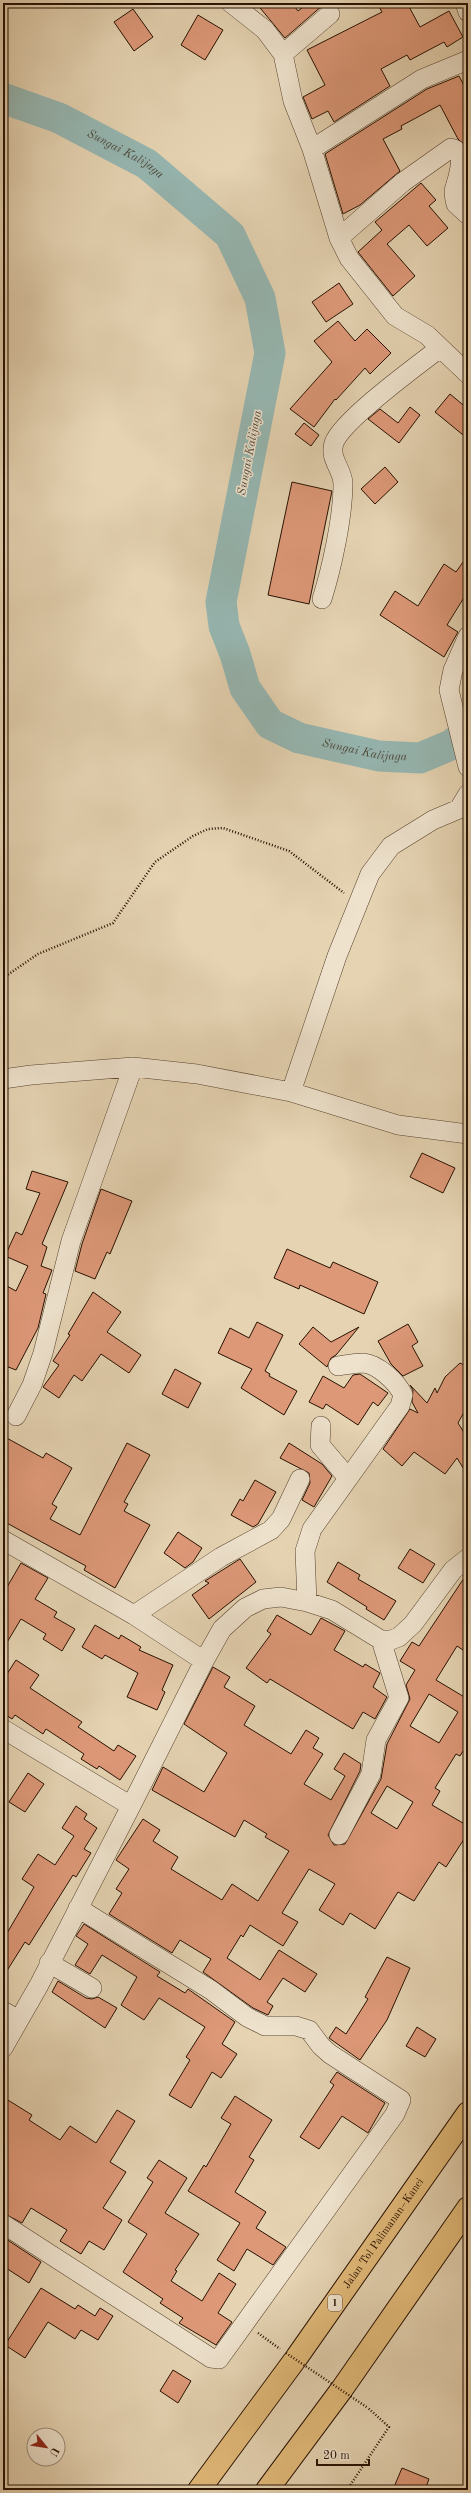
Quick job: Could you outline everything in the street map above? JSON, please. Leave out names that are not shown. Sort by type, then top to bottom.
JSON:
[{"type":"highway","name":"Jalan Tol Palimanan–Kanci","points":[[199,2490],[297,2357],[468,2113]]},
{"type":"highway","points":[[267,2490],[342,2389],[468,2208]]},
{"type":"street","points":[[231,3],[265,30],[283,54],[293,100],[312,149],[339,238],[349,258],[389,310],[403,322],[428,335],[468,374]]},
{"type":"street","points":[[464,3],[468,12]]},
{"type":"street","points":[[283,54],[330,14]]},
{"type":"street","points":[[312,149],[422,79],[468,60]]},
{"type":"street","points":[[339,238],[403,182],[451,148],[457,152],[460,160],[460,173],[454,191],[456,204],[468,215]]},
{"type":"street","points":[[322,600],[331,567],[342,492],[341,474],[335,464],[332,451],[335,442],[341,433],[382,394],[440,348]]},
{"type":"street","points":[[468,636],[453,670],[449,690],[468,766]]},
{"type":"street","points":[[291,1092],[337,956],[370,874],[391,846],[433,820],[459,809],[468,794]]},
{"type":"street","points":[[16,1416],[32,1385],[43,1354],[71,1241],[133,1067]]},
{"type":"street","points":[[3,1079],[31,1075],[133,1067],[197,1074],[291,1092],[398,1125],[468,1134]]},
{"type":"street","points":[[307,1602],[305,1551],[312,1529],[400,1406],[403,1395],[398,1386],[382,1372],[364,1363],[338,1366]]},
{"type":"street","points":[[321,1426],[320,1445],[348,1478]]},
{"type":"street","points":[[134,1614],[221,1557],[270,1530],[281,1519],[300,1479]]},
{"type":"street","points":[[3,1540],[134,1614],[204,1661]]},
{"type":"street","points":[[3,2048],[11,2016],[49,1963],[131,1806],[204,1661],[222,1629],[245,1608],[263,1599],[281,1597],[307,1602],[332,1610],[381,1640],[399,1637],[413,1624],[453,1570],[468,1558]]},
{"type":"street","points":[[339,1835],[371,1774],[376,1740],[399,1698],[381,1640]]},
{"type":"street","points":[[3,1729],[131,1806]]},
{"type":"street","points":[[3,2224],[211,2358],[219,2359],[395,2114],[401,2100],[330,2054],[321,2046],[308,2030],[296,2026],[265,2026],[247,2017],[211,1990],[78,1908]]},
{"type":"street","points":[[49,1963],[92,1988]]},
{"type":"path","points":[[3,978],[38,954],[113,923],[155,862],[193,836],[208,829],[223,828],[289,851],[358,905]]},
{"type":"path","points":[[286,2353],[368,2408],[385,2421],[389,2427],[347,2490]]},
{"type":"building","points":[[256,3],[292,3],[298,11],[308,3],[328,3],[323,5],[285,38]]},
{"type":"building","points":[[328,3],[342,3],[338,6]]},
{"type":"building","points":[[377,3],[407,3],[420,27],[449,11],[463,37],[447,47],[444,42],[410,60],[407,55],[381,69],[390,86],[334,122],[328,111],[312,119],[303,97],[325,85],[307,50],[382,12]]},
{"type":"building","points":[[133,9],[153,37],[134,51],[114,22]]},
{"type":"building","points":[[198,15],[223,30],[205,60],[181,45]]},
{"type":"building","points":[[459,76],[468,93],[468,148],[458,139],[440,105],[401,126],[402,129],[383,139],[400,171],[360,205],[343,214],[325,154],[427,89]]},
{"type":"building","points":[[421,183],[436,200],[429,206],[448,228],[427,246],[409,225],[387,244],[415,276],[393,296],[358,252],[382,230],[375,222]]},
{"type":"building","points":[[339,283],[353,304],[326,322],[312,302]]},
{"type":"building","points":[[338,321],[355,341],[367,329],[391,353],[370,374],[365,368],[336,400],[335,399],[314,427],[290,409],[332,362],[314,341]]},
{"type":"building","points":[[450,394],[468,409],[468,439],[435,412]]},
{"type":"building","points":[[410,407],[420,415],[399,443],[368,419],[380,409],[398,423]]},
{"type":"building","points":[[304,423],[319,435],[311,446],[295,434]]},
{"type":"building","points":[[385,467],[398,482],[375,504],[361,489]]},
{"type":"building","points":[[292,482],[332,491],[309,604],[268,595]]},
{"type":"building","points":[[468,555],[468,591],[447,625],[458,632],[444,657],[380,615],[395,591],[418,606],[444,564],[456,572]]},
{"type":"building","points":[[422,1153],[455,1168],[443,1193],[410,1177]]},
{"type":"building","points":[[32,1171],[68,1182],[42,1244],[47,1247],[41,1266],[52,1270],[43,1293],[46,1294],[38,1328],[16,1370],[3,1365],[3,1284],[16,1291],[28,1266],[5,1256],[16,1232],[22,1235],[40,1193],[26,1189]]},
{"type":"building","points":[[101,1189],[132,1201],[110,1254],[107,1252],[95,1279],[75,1271],[82,1244]]},
{"type":"building","points":[[287,1249],[330,1268],[333,1262],[378,1282],[364,1314],[300,1285],[299,1289],[274,1278]]},
{"type":"building","points":[[93,1292],[121,1312],[107,1332],[141,1355],[129,1373],[101,1354],[82,1381],[74,1375],[59,1398],[43,1387],[59,1365],[53,1361],[70,1335],[68,1334]]},
{"type":"building","points":[[257,1322],[283,1335],[265,1371],[270,1374],[269,1376],[297,1391],[284,1415],[241,1388],[252,1369],[218,1353],[230,1328],[249,1338]]},
{"type":"building","points":[[408,1324],[418,1342],[412,1346],[423,1366],[403,1376],[391,1364],[378,1341]]},
{"type":"building","points":[[313,1327],[331,1342],[359,1327],[336,1355],[331,1358],[327,1367],[299,1344]]},
{"type":"building","points":[[460,1363],[468,1367],[468,1405],[458,1423],[468,1439],[468,1476],[457,1458],[445,1474],[414,1452],[402,1466],[383,1449],[410,1409],[418,1413],[412,1402],[413,1390],[410,1385],[427,1403],[435,1388],[437,1393],[445,1377]]},
{"type":"building","points":[[175,1369],[201,1383],[188,1408],[162,1394]]},
{"type":"building","points":[[360,1374],[388,1393],[378,1406],[373,1402],[358,1425],[326,1404],[323,1409],[309,1402],[323,1376],[344,1388],[353,1375]]},
{"type":"building","points":[[3,1436],[43,1458],[46,1453],[72,1468],[52,1504],[57,1507],[50,1519],[80,1535],[127,1443],[150,1455],[124,1502],[128,1504],[124,1511],[150,1525],[115,1588],[84,1570],[86,1566],[3,1521]]},
{"type":"building","points":[[289,1443],[322,1464],[332,1476],[314,1507],[302,1500],[310,1483],[309,1473],[280,1458]]},
{"type":"building","points":[[255,1480],[276,1492],[258,1524],[253,1527],[231,1515],[240,1499],[243,1501]]},
{"type":"building","points":[[178,1532],[202,1548],[193,1562],[185,1568],[164,1553]]},
{"type":"building","points":[[410,1549],[435,1564],[423,1583],[398,1568]]},
{"type":"building","points":[[240,1559],[256,1582],[209,1619],[192,1595],[209,1583],[205,1581]]},
{"type":"building","points":[[338,1562],[360,1575],[358,1579],[396,1601],[384,1620],[366,1609],[367,1607],[327,1582]]},
{"type":"building","points":[[21,1563],[48,1578],[35,1599],[57,1612],[54,1617],[75,1629],[62,1651],[43,1639],[46,1634],[21,1619],[3,1649],[3,1585],[7,1587]]},
{"type":"building","points":[[468,1572],[468,1642],[463,1650],[457,1646],[436,1680],[466,1698],[468,1694],[468,1743],[460,1756],[456,1754],[435,1788],[440,1791],[432,1805],[468,1826],[468,1833],[446,1867],[439,1862],[414,1901],[398,1892],[375,1929],[350,1913],[343,1925],[319,1910],[335,1884],[309,1869],[282,1913],[298,1922],[283,1946],[250,1925],[243,1937],[241,1935],[227,1958],[260,1980],[279,1950],[317,1974],[305,1992],[283,1978],[267,2002],[273,2006],[268,2015],[253,2008],[203,1972],[211,1959],[180,1940],[172,1953],[109,1914],[122,1893],[116,1889],[129,1869],[116,1860],[143,1819],[160,1830],[153,1841],[178,1857],[171,1869],[222,1900],[232,1884],[258,1901],[289,1851],[265,1837],[267,1834],[244,1820],[235,1837],[152,1790],[163,1767],[204,1792],[227,1753],[184,1724],[213,1667],[230,1677],[224,1687],[255,1706],[244,1725],[291,1754],[306,1730],[319,1738],[313,1748],[323,1754],[304,1784],[331,1800],[345,1776],[334,1769],[344,1753],[361,1764],[360,1771],[328,1835],[334,1845],[345,1844],[381,1779],[387,1744],[410,1699],[406,1685],[415,1670],[400,1661],[412,1642],[419,1646]],"holes":[[[429,1694],[458,1712],[439,1743],[410,1726]],[[387,1786],[413,1802],[397,1829],[371,1813]]]},
{"type":"building","points":[[277,1615],[311,1635],[321,1618],[345,1631],[334,1650],[363,1667],[365,1664],[380,1673],[373,1687],[387,1697],[375,1719],[363,1712],[353,1729],[270,1679],[267,1683],[246,1668],[271,1634],[267,1631]]},
{"type":"building","points":[[95,1625],[119,1639],[121,1635],[141,1647],[139,1650],[173,1665],[162,1690],[165,1692],[157,1710],[127,1697],[138,1673],[105,1655],[102,1659],[82,1647]]},
{"type":"building","points":[[16,1660],[39,1675],[30,1688],[82,1722],[78,1727],[114,1751],[118,1745],[136,1756],[120,1780],[99,1766],[97,1769],[81,1759],[84,1754],[46,1729],[43,1734],[15,1715],[12,1719],[3,1713],[3,1680]]},
{"type":"building","points":[[28,1773],[44,1784],[25,1812],[9,1802]]},
{"type":"building","points":[[76,1806],[87,1814],[84,1819],[97,1828],[84,1849],[91,1853],[76,1877],[73,1875],[29,1945],[25,1942],[3,1977],[3,1940],[34,1887],[22,1879],[38,1854],[55,1865],[74,1836],[62,1828]]},
{"type":"building","points":[[84,1924],[160,1972],[157,1976],[185,1993],[188,1989],[235,2022],[222,2044],[237,2054],[221,2078],[212,2072],[191,2108],[169,2095],[190,2060],[186,2057],[205,2027],[159,1998],[144,2020],[121,2005],[137,1977],[102,1955],[90,1974],[75,1965],[88,1944],[76,1936]]},
{"type":"building","points":[[387,1957],[410,1968],[387,2020],[360,2060],[329,2038],[336,2027],[346,2034],[368,1999],[365,1997]]},
{"type":"building","points":[[58,1981],[86,1998],[92,1999],[98,1997],[117,2008],[105,2028],[52,1992]]},
{"type":"building","points":[[417,2027],[436,2039],[425,2057],[406,2046]]},
{"type":"building","points":[[337,2072],[385,2103],[368,2133],[342,2116],[319,2149],[300,2137],[334,2085],[330,2082]]},
{"type":"building","points":[[235,2096],[272,2120],[249,2157],[254,2160],[235,2192],[266,2212],[256,2228],[286,2247],[273,2265],[247,2249],[234,2271],[217,2260],[240,2223],[188,2191],[204,2165],[206,2167],[231,2124],[221,2118]]},
{"type":"building","points":[[3,2097],[32,2115],[29,2120],[60,2140],[70,2126],[96,2143],[117,2110],[135,2121],[110,2162],[126,2172],[103,2208],[122,2220],[104,2250],[89,2241],[81,2254],[60,2241],[67,2230],[31,2208],[22,2223],[3,2213]]},
{"type":"building","points":[[159,2160],[187,2178],[165,2213],[199,2234],[175,2270],[177,2271],[171,2281],[202,2301],[219,2273],[236,2284],[218,2313],[232,2322],[216,2345],[179,2323],[183,2318],[160,2303],[163,2299],[123,2272],[147,2234],[128,2222],[153,2182],[147,2178]]},
{"type":"building","points":[[3,2237],[41,2262],[29,2283],[3,2266]]},
{"type":"building","points":[[41,2288],[75,2309],[78,2305],[95,2316],[100,2308],[113,2316],[98,2340],[81,2330],[75,2339],[48,2322],[25,2358],[5,2345]]},
{"type":"building","points":[[173,2370],[191,2381],[178,2403],[160,2391]]},
{"type":"building","points":[[402,2468],[429,2479],[425,2490],[401,2490],[394,2487]]},
{"type":"waterway","name":"Sungai Kalijaga","points":[[3,98],[59,118],[147,164],[230,235],[260,298],[270,353],[221,602],[224,626],[235,654],[245,688],[270,724],[299,738],[379,756],[420,758],[451,745],[468,733]]}]
